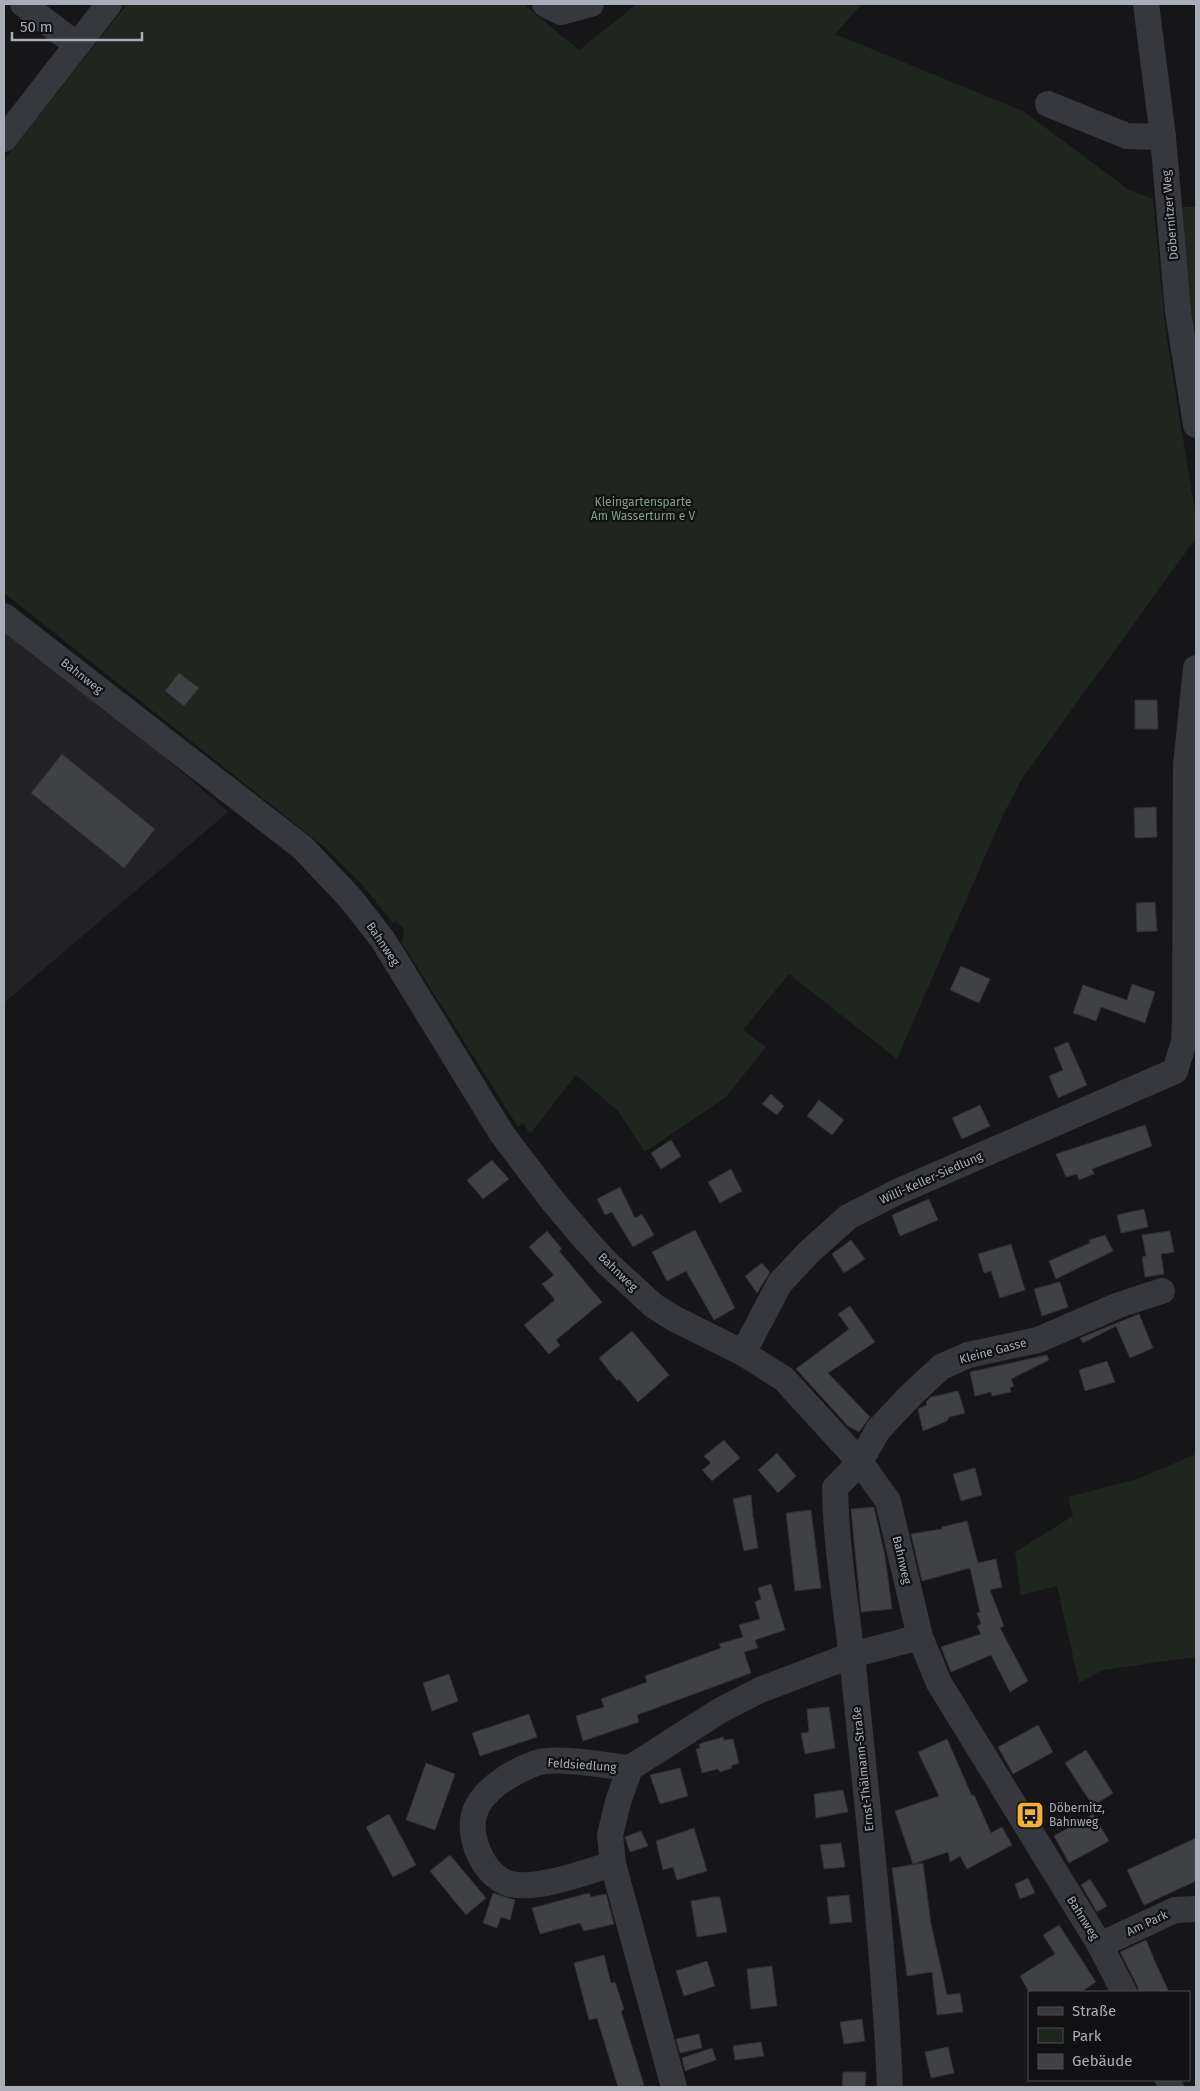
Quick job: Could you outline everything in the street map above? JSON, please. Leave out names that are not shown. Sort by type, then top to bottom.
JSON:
[{"type":"street","points":[[22,4],[69,55]]},
{"type":"street","points":[[4,139],[109,4]]},
{"type":"street","points":[[545,4],[560,12],[591,4]]},
{"type":"street","name":"Döbernitzer Weg","points":[[1146,4],[1164,137],[1178,312],[1196,425]]},
{"type":"street","points":[[1048,104],[1127,136],[1164,137]]},
{"type":"street","name":"Bahnweg","points":[[4,616],[303,848],[351,899],[383,940],[502,1134],[575,1227],[607,1264],[654,1306],[743,1353],[784,1379],[860,1462],[888,1501],[920,1637],[939,1684],[1100,1945],[1123,1991]]},
{"type":"street","name":"Willi-Keller-Siedlung","points":[[743,1353],[780,1283],[809,1252],[848,1218],[897,1192],[1186,1072],[1184,1042],[1186,765],[1196,668]]},
{"type":"street","name":"Kleine Gasse","points":[[860,1462],[878,1430],[941,1367],[968,1356],[1038,1340],[1119,1305],[1162,1291]]},
{"type":"street","name":"Ernst-Thälmann-Straße","points":[[860,1462],[835,1488],[836,1526],[852,1655],[886,1995],[890,2087]]},
{"type":"street","name":"Feldsiedlung","points":[[613,1864],[552,1881],[516,1885],[503,1881],[490,1872],[481,1858],[476,1845],[474,1814],[487,1794],[505,1778],[538,1763],[552,1761],[630,1768],[739,1699],[852,1655],[920,1637]]},
{"type":"street","name":"Feldsiedlung","points":[[630,1768],[618,1802],[610,1835],[613,1864],[674,2087]]},
{"type":"street","name":"Am Park","points":[[1100,1945],[1175,1910],[1196,1908]]},
{"type":"shaded area","points":[[4,617],[228,812],[4,1003]]},
{"type":"green space","name":"Kleingartensparte Am Wasserturm e V","points":[[127,4],[523,4],[579,50],[637,4],[862,4],[835,34],[1023,111],[1129,190],[1153,199],[1165,327],[1196,519],[1196,538],[1023,777],[1003,815],[897,1059],[789,974],[743,1030],[766,1047],[726,1097],[645,1152],[618,1111],[576,1075],[530,1134],[523,1123],[518,1127],[402,943],[404,929],[396,921],[393,923],[364,887],[327,849],[4,593],[4,160]]},
{"type":"green space","points":[[1182,207],[1196,207],[1196,348],[1188,300]]},
{"type":"green space","points":[[1196,1454],[1196,1657],[1103,1670],[1079,1683],[1057,1586],[1021,1595],[1015,1552],[1073,1516],[1068,1497],[1137,1479]]},
{"type":"building","points":[[179,673],[199,688],[184,706],[165,691]]},
{"type":"building","points":[[1135,700],[1157,700],[1158,729],[1135,729]]},
{"type":"building","points":[[62,754],[155,829],[124,868],[31,793]]},
{"type":"building","points":[[1156,807],[1157,837],[1135,838],[1134,808]]},
{"type":"building","points":[[1155,902],[1157,931],[1137,932],[1136,903]]},
{"type":"building","points":[[961,966],[990,979],[979,1003],[950,990]]},
{"type":"building","points":[[1132,984],[1155,992],[1145,1023],[1101,1007],[1096,1021],[1073,1013],[1083,985],[1127,1000]]},
{"type":"building","points":[[1068,1042],[1087,1085],[1058,1098],[1049,1076],[1063,1070],[1054,1048]]},
{"type":"building","points":[[771,1094],[784,1106],[777,1115],[762,1104]]},
{"type":"building","points":[[819,1100],[844,1120],[832,1135],[807,1116]]},
{"type":"building","points":[[980,1105],[990,1126],[962,1139],[952,1118]]},
{"type":"building","points":[[1145,1125],[1152,1146],[1092,1169],[1094,1174],[1079,1180],[1077,1174],[1066,1177],[1056,1154]]},
{"type":"building","points":[[671,1140],[681,1156],[661,1169],[651,1153]]},
{"type":"building","points":[[492,1160],[509,1179],[483,1199],[467,1180]]},
{"type":"building","points":[[731,1169],[742,1191],[720,1203],[708,1182]]},
{"type":"building","points":[[620,1187],[635,1218],[642,1214],[654,1235],[633,1247],[612,1212],[605,1215],[597,1199]]},
{"type":"building","points":[[929,1199],[938,1220],[900,1236],[892,1215]]},
{"type":"building","points":[[1144,1209],[1148,1227],[1121,1233],[1117,1215]]},
{"type":"building","points":[[695,1230],[735,1308],[714,1320],[686,1271],[667,1281],[652,1252]]},
{"type":"building","points":[[547,1231],[562,1249],[559,1251],[602,1302],[556,1340],[560,1345],[549,1354],[524,1325],[555,1300],[542,1284],[554,1275],[529,1247]]},
{"type":"building","points":[[1170,1231],[1174,1252],[1161,1254],[1164,1274],[1145,1277],[1142,1257],[1146,1256],[1142,1235]]},
{"type":"building","points":[[1105,1235],[1113,1251],[1056,1279],[1049,1261],[1090,1243],[1089,1240]]},
{"type":"building","points":[[851,1240],[865,1259],[844,1273],[832,1254]]},
{"type":"building","points":[[1011,1244],[1025,1290],[1000,1298],[991,1271],[984,1273],[978,1254]]},
{"type":"building","points":[[762,1263],[770,1272],[757,1293],[745,1276]]},
{"type":"building","points":[[1060,1282],[1068,1307],[1042,1316],[1034,1289]]},
{"type":"building","points":[[850,1306],[875,1342],[828,1373],[870,1417],[859,1432],[848,1426],[796,1369],[849,1329],[838,1314]]},
{"type":"building","points":[[1139,1314],[1153,1348],[1130,1358],[1116,1326],[1083,1343],[1080,1338]]},
{"type":"building","points":[[632,1331],[669,1375],[638,1402],[619,1379],[617,1381],[599,1358]]},
{"type":"building","points":[[1047,1355],[1049,1360],[1011,1379],[1014,1386],[1010,1388],[1011,1392],[992,1396],[991,1392],[975,1396],[970,1372]]},
{"type":"building","points":[[1107,1361],[1115,1382],[1085,1391],[1079,1370]]},
{"type":"building","points":[[958,1391],[965,1413],[949,1417],[947,1421],[923,1431],[918,1409],[927,1405],[926,1402],[931,1397]]},
{"type":"building","points":[[724,1440],[740,1458],[712,1481],[702,1470],[711,1463],[704,1456]]},
{"type":"building","points":[[777,1453],[796,1476],[778,1493],[758,1470]]},
{"type":"building","points":[[975,1468],[982,1495],[961,1501],[953,1474]]},
{"type":"building","points":[[751,1495],[753,1515],[751,1517],[753,1516],[758,1548],[744,1551],[733,1499]]},
{"type":"building","points":[[874,1507],[885,1556],[892,1609],[861,1612],[851,1509]]},
{"type":"building","points":[[811,1510],[821,1588],[795,1591],[786,1513]]},
{"type":"building","points":[[967,1521],[978,1563],[996,1559],[1002,1587],[990,1590],[1004,1626],[1000,1628],[1028,1681],[1010,1692],[991,1655],[951,1672],[941,1647],[981,1634],[977,1626],[981,1624],[977,1613],[980,1612],[970,1568],[922,1581],[911,1534],[942,1529],[942,1527]]},
{"type":"building","points":[[771,1584],[785,1630],[755,1640],[758,1648],[744,1652],[751,1673],[637,1715],[639,1722],[583,1741],[576,1716],[604,1707],[601,1699],[647,1682],[645,1676],[721,1648],[719,1644],[743,1637],[739,1625],[760,1619],[755,1602],[761,1599],[758,1588]]},
{"type":"building","points":[[449,1674],[458,1701],[432,1711],[423,1683]]},
{"type":"building","points":[[829,1707],[835,1748],[805,1754],[801,1733],[809,1732],[807,1709]]},
{"type":"building","points":[[529,1714],[537,1737],[480,1756],[472,1733]]},
{"type":"building","points":[[1038,1725],[1053,1752],[1013,1774],[998,1747]]},
{"type":"building","points":[[723,1737],[724,1740],[733,1739],[739,1763],[731,1766],[732,1768],[720,1772],[718,1769],[702,1773],[696,1749],[700,1748],[699,1744]]},
{"type":"building","points":[[947,1739],[972,1796],[974,1795],[991,1833],[1002,1827],[1012,1845],[967,1869],[960,1856],[950,1862],[948,1852],[913,1864],[895,1811],[939,1796],[918,1752]]},
{"type":"building","points":[[1086,1750],[1113,1793],[1093,1806],[1065,1763]]},
{"type":"building","points":[[426,1763],[455,1774],[435,1830],[406,1820]]},
{"type":"building","points":[[680,1768],[688,1796],[660,1804],[650,1775]]},
{"type":"building","points":[[843,1790],[848,1812],[816,1818],[814,1794]]},
{"type":"building","points":[[389,1814],[416,1865],[393,1877],[366,1827]]},
{"type":"building","points":[[1093,1814],[1109,1841],[1069,1863],[1054,1836]]},
{"type":"building","points":[[694,1828],[707,1871],[677,1880],[673,1867],[663,1870],[656,1841]]},
{"type":"building","points":[[641,1831],[648,1846],[630,1852],[625,1837]]},
{"type":"building","points":[[1196,1838],[1196,1881],[1144,1905],[1127,1870]]},
{"type":"building","points":[[841,1843],[845,1867],[824,1869],[820,1845]]},
{"type":"building","points":[[450,1855],[486,1898],[466,1915],[430,1871]]},
{"type":"building","points":[[923,1863],[931,1924],[947,1995],[960,1993],[963,2012],[937,2015],[932,1972],[907,1976],[892,1868]]},
{"type":"building","points":[[1028,1878],[1035,1893],[1020,1899],[1015,1884]]},
{"type":"building","points":[[1090,1879],[1107,1906],[1097,1912],[1081,1885]]},
{"type":"building","points":[[493,1893],[515,1900],[510,1920],[501,1917],[497,1928],[483,1923]]},
{"type":"building","points":[[589,1893],[591,1897],[606,1894],[614,1924],[584,1931],[580,1923],[540,1934],[532,1908]]},
{"type":"building","points":[[849,1895],[852,1922],[830,1924],[827,1897]]},
{"type":"building","points":[[720,1897],[727,1932],[697,1937],[691,1901]]},
{"type":"building","points":[[1059,1925],[1096,1982],[1082,1991],[1028,1991],[1020,1976],[1055,1954],[1043,1935]]},
{"type":"building","points":[[1146,1940],[1169,1991],[1139,1991],[1120,1952]]},
{"type":"building","points":[[604,1955],[611,1983],[615,1982],[624,2009],[621,2011],[644,2085],[618,2087],[597,2018],[589,2020],[574,1963]]},
{"type":"building","points":[[707,1961],[715,1986],[684,1996],[676,1971]]},
{"type":"building","points":[[772,1966],[777,2006],[751,2009],[747,1969]]},
{"type":"building","points":[[862,2019],[865,2041],[844,2044],[840,2022]]},
{"type":"building","points":[[699,2034],[702,2048],[680,2053],[676,2039]]},
{"type":"building","points":[[761,2042],[764,2056],[735,2060],[733,2046]]},
{"type":"building","points":[[948,2047],[954,2073],[931,2078],[925,2052]]},
{"type":"building","points":[[712,2048],[716,2060],[685,2071],[682,2058]]},
{"type":"building","points":[[843,2072],[866,2072],[865,2087],[842,2087]]},
{"type":"place","name":"Döbernitz, Bahnweg","points":[[1030,1815]]}]
